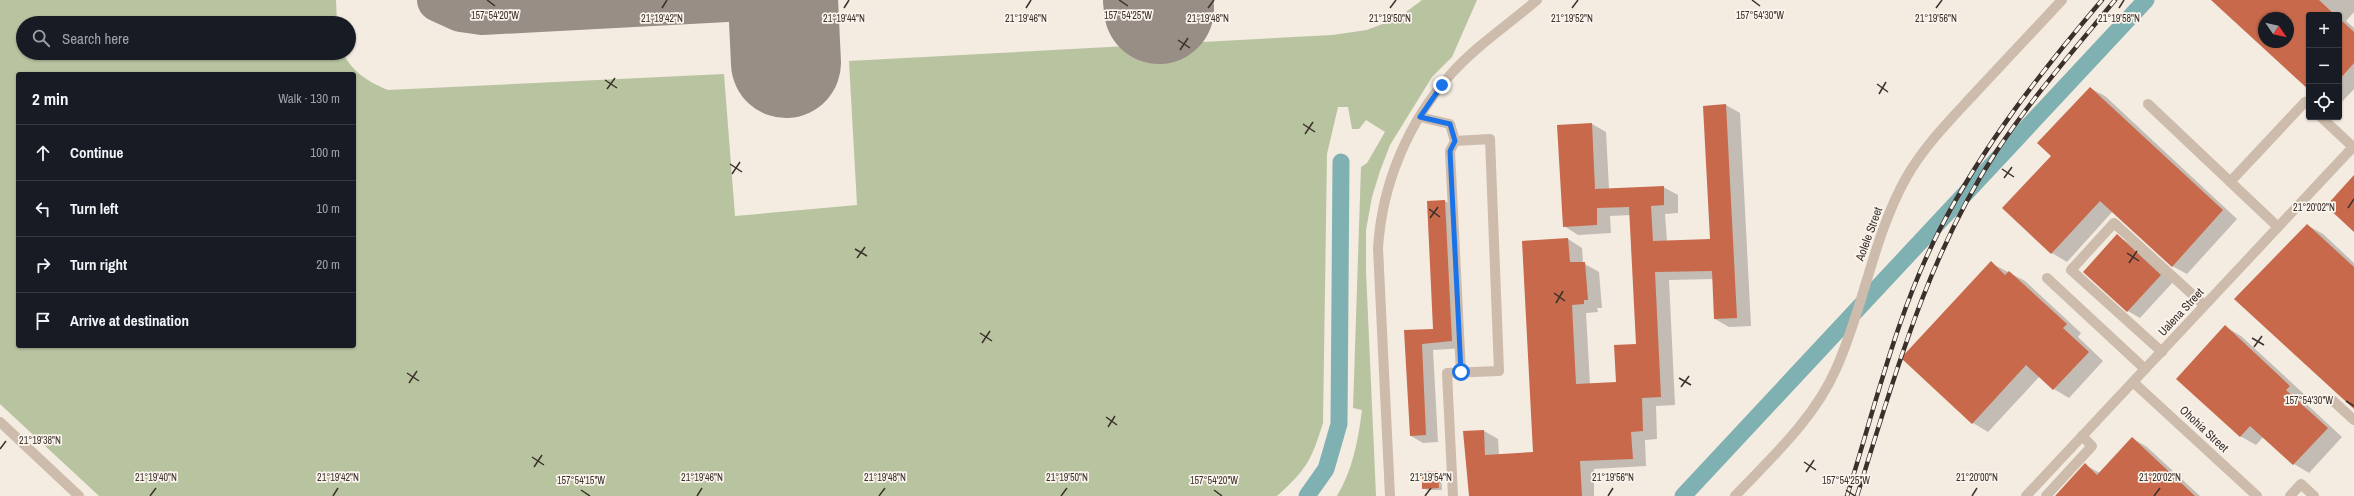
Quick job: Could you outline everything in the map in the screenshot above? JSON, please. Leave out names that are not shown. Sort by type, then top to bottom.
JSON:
[{"type":"street","points":[[1390,496],[1378,267],[1379,228],[1386,195],[1394,170],[1420,117],[1452,73],[1537,0]]},
{"type":"street","name":"Aolele Street","points":[[1734,496],[1804,421],[1827,387],[1845,348],[1872,263],[1897,195],[1927,147],[2062,0]]},
{"type":"street","points":[[2230,182],[2305,102],[2306,103]]},
{"type":"street","points":[[2148,104],[2278,227]]},
{"type":"street","points":[[1420,117],[1450,124],[1455,141],[1450,151],[1461,372]]},
{"type":"street","points":[[2325,120],[2354,146]]},
{"type":"street","points":[[1453,496],[1448,373],[1499,371],[1490,139],[1455,141]]},
{"type":"street","name":"Ualena Street","points":[[2026,496],[2354,146]]},
{"type":"street","points":[[2162,352],[2071,270],[2114,223],[2204,306]]},
{"type":"street","points":[[2047,278],[2145,369]]},
{"type":"street","name":"Ohohia Street","points":[[2133,382],[2257,496]]},
{"type":"street","points":[[2331,399],[2354,420]]},
{"type":"street","points":[[0,422],[79,496]]},
{"type":"street","points":[[2046,496],[2092,446],[2082,436]]},
{"type":"street","points":[[2290,496],[2301,484],[2314,496]]},
{"type":"street","points":[[2033,488],[2042,496]]},
{"type":"green space","points":[[0,0],[336,0],[337,16],[16,16],[16,60],[347,60],[362,76],[374,84],[388,90],[724,74],[735,216],[857,205],[849,61],[1332,35],[1367,30],[1398,18],[1422,0],[1477,0],[1452,57],[1432,77],[1390,145],[1372,197],[1366,230],[1366,271],[1376,496],[1337,496],[1343,486],[1351,465],[1359,433],[1362,410],[1353,408],[1361,167],[1367,163],[1385,132],[1366,120],[1359,129],[1352,129],[1348,107],[1338,107],[1327,154],[1323,423],[1315,447],[1307,464],[1295,479],[1277,496],[99,496],[0,404]]},
{"type":"building","points":[[2211,0],[2319,0],[2332,12],[2306,12],[2306,87],[2263,48],[2294,48],[2294,12],[2258,12],[2258,43]]},
{"type":"building","points":[[2342,21],[2354,32],[2354,63],[2342,77]]},
{"type":"building","points":[[2090,87],[2223,210],[2172,267],[2100,201],[2051,254],[2002,208],[2051,156],[2037,143]]},
{"type":"building","points":[[1726,104],[1737,318],[1714,319],[1712,271],[1655,272],[1661,397],[1642,398],[1643,431],[1631,432],[1633,459],[1580,461],[1582,496],[1469,496],[1463,431],[1484,430],[1485,455],[1533,452],[1522,241],[1568,238],[1570,262],[1585,262],[1588,300],[1584,300],[1584,304],[1572,305],[1576,384],[1616,382],[1614,345],[1636,344],[1629,207],[1597,208],[1597,225],[1563,227],[1557,125],[1592,123],[1595,189],[1664,186],[1664,205],[1651,206],[1653,241],[1710,239],[1703,106]]},
{"type":"building","points":[[2354,175],[2354,232],[2326,206]]},
{"type":"building","points":[[1445,200],[1452,341],[1422,344],[1426,435],[1410,436],[1404,330],[1433,329],[1427,201]]},
{"type":"building","points":[[2307,224],[2354,267],[2354,409],[2234,299]]},
{"type":"building","points":[[2117,234],[2161,275],[2127,312],[2083,272]]},
{"type":"building","points":[[1991,261],[2005,275],[2009,271],[2067,324],[2063,328],[2089,352],[2053,390],[2026,365],[1972,424],[1901,358]]},
{"type":"building","points":[[2225,325],[2290,386],[2286,390],[2328,428],[2293,465],[2250,426],[2240,437],[2176,379]]},
{"type":"building","points":[[2132,437],[2195,496],[2055,496],[2085,463],[2097,475]]},
{"type":"building","points":[[1438,471],[1439,488],[1422,489],[1422,472]]},
{"type":"waterway","points":[[1683,496],[2146,0]]},
{"type":"waterway","points":[[1307,496],[1326,469],[1339,424],[1341,162]]},
{"type":"taxiway","points":[[439,0],[461,10],[482,13],[727,0]]},
{"type":"runway","points":[[783,0],[786,63]]},
{"type":"runway","points":[[1158,0],[1159,9]]},
{"type":"railway","points":[[1847,496],[1899,326],[1911,293],[1940,229],[1975,167],[1995,138],[2057,54],[2102,0]]},
{"type":"railway","points":[[1857,496],[1914,319],[1950,233],[1996,152],[2024,112],[2115,0]]},
{"type":"route","points":[[1442,85],[1420,117],[1450,124],[1455,141],[1450,151],[1461,372]]}]
